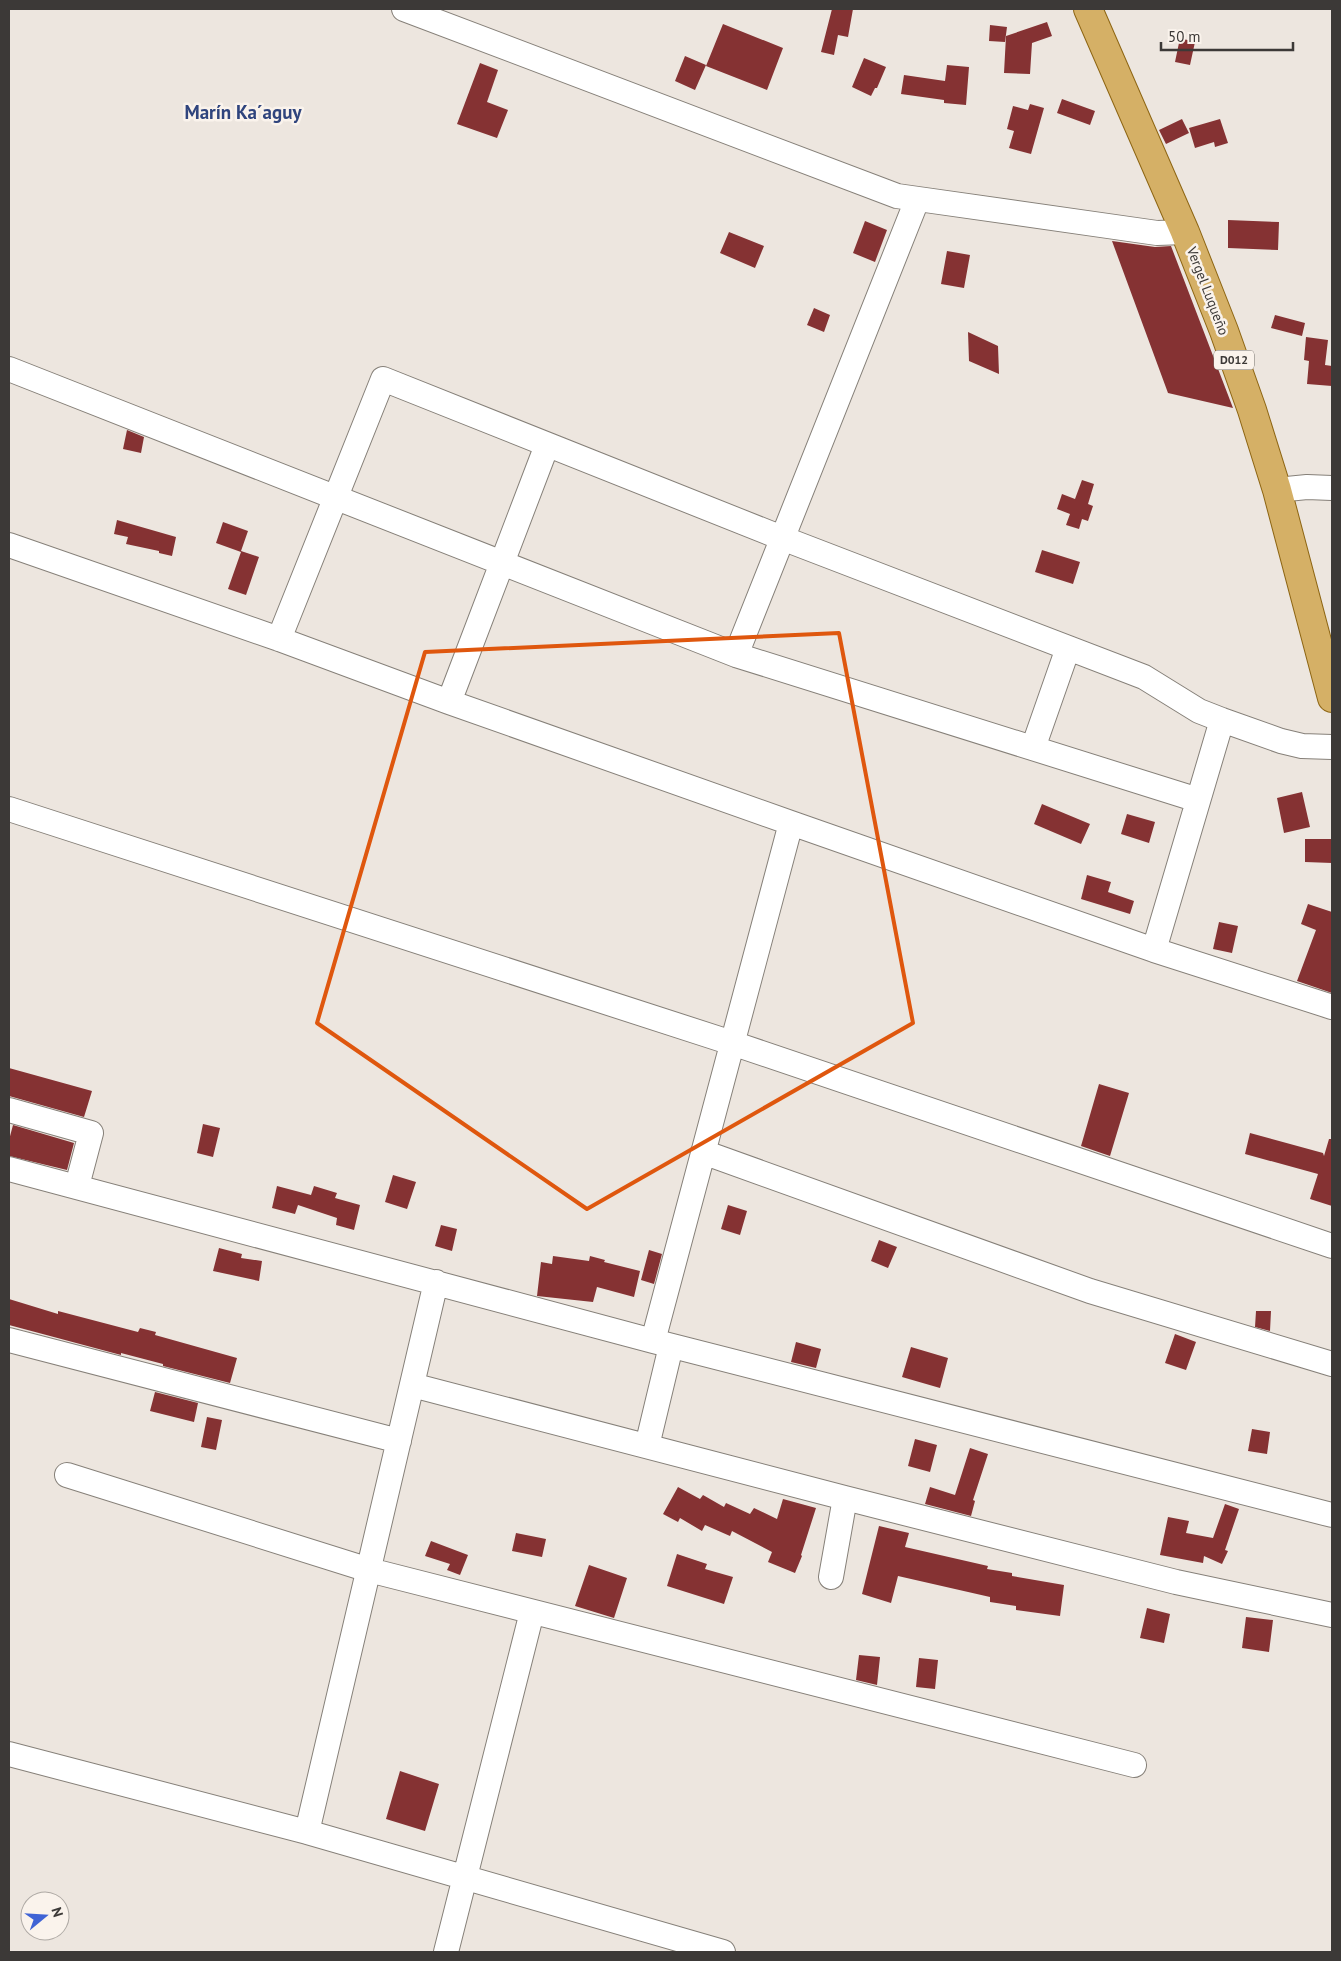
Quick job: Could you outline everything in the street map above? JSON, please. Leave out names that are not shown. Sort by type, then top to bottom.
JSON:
[{"type":"main road","name":"Vergel Luqueño","points":[[1088,9],[1185,232],[1224,330],[1277,490],[1332,698]]},
{"type":"street","points":[[404,9],[877,190],[917,200],[1157,233],[1185,232]]},
{"type":"street","points":[[736,655],[917,200]]},
{"type":"street","points":[[9,369],[736,655],[1198,800]]},
{"type":"street","points":[[279,639],[383,379],[782,538],[1144,677],[1199,711],[1222,720],[1281,741],[1302,746],[1332,747]]},
{"type":"street","points":[[449,702],[547,445]]},
{"type":"street","points":[[1277,490],[1307,487],[1332,488]]},
{"type":"street","points":[[9,545],[1154,950],[1332,1007]]},
{"type":"street","points":[[1033,748],[1068,648]]},
{"type":"street","points":[[1154,950],[1222,720]]},
{"type":"street","points":[[9,809],[732,1042],[1332,1246]]},
{"type":"street","points":[[647,1446],[662,1344],[703,1152],[791,823]]},
{"type":"street","points":[[9,1110],[91,1133],[77,1186]]},
{"type":"street","points":[[703,1152],[1090,1291],[1332,1364]]},
{"type":"street","points":[[9,1169],[662,1344],[1332,1515]]},
{"type":"street","points":[[306,1832],[436,1282]]},
{"type":"street","points":[[9,1340],[399,1441]]},
{"type":"street","points":[[412,1385],[1176,1582],[1332,1615]]},
{"type":"street","points":[[67,1475],[368,1570],[1134,1765]]},
{"type":"street","points":[[831,1577],[845,1498]]},
{"type":"street","points":[[446,1952],[532,1612]]},
{"type":"street","points":[[9,1754],[306,1832],[722,1952]]},
{"type":"highlighted area","points":[[839,633],[913,1023],[587,1209],[317,1023],[425,652]]},
{"type":"building","points":[[832,9],[853,9],[848,37],[838,35],[834,55],[821,52]]},
{"type":"building","points":[[1047,22],[1052,36],[1032,43],[1030,74],[1004,73],[1006,36]]},
{"type":"building","points":[[723,24],[783,48],[767,90],[706,66]]},
{"type":"building","points":[[990,25],[1007,27],[1005,42],[989,41]]},
{"type":"building","points":[[1180,38],[1195,42],[1190,65],[1175,62]]},
{"type":"building","points":[[685,56],[706,65],[695,90],[675,81]]},
{"type":"building","points":[[864,58],[886,67],[877,88],[875,88],[871,96],[852,87]]},
{"type":"building","points":[[480,63],[498,70],[487,102],[508,110],[497,138],[457,124]]},
{"type":"building","points":[[947,65],[969,67],[966,105],[944,103],[944,100],[901,94],[904,75],[945,81]]},
{"type":"building","points":[[1062,99],[1095,111],[1090,125],[1057,113]]},
{"type":"building","points":[[1030,104],[1044,108],[1031,154],[1009,148],[1014,131],[1007,129],[1013,106],[1028,110]]},
{"type":"building","points":[[1182,119],[1189,133],[1166,144],[1159,130]]},
{"type":"building","points":[[1220,119],[1228,143],[1215,147],[1214,142],[1195,148],[1189,128]]},
{"type":"building","points":[[1228,220],[1279,222],[1278,250],[1228,248]]},
{"type":"building","points":[[865,221],[887,230],[875,262],[853,253]]},
{"type":"building","points":[[729,232],[764,246],[755,268],[720,253]]},
{"type":"building","points":[[1112,241],[1155,247],[1171,246],[1233,408],[1168,393]]},
{"type":"building","points":[[947,251],[970,255],[964,288],[941,284]]},
{"type":"building","points":[[814,308],[830,315],[824,332],[807,325]]},
{"type":"building","points":[[1275,315],[1305,323],[1302,336],[1271,328]]},
{"type":"building","points":[[968,332],[998,346],[999,374],[969,361]]},
{"type":"building","points":[[1306,337],[1328,340],[1325,365],[1332,366],[1332,386],[1307,384],[1309,361],[1304,360]]},
{"type":"building","points":[[127,430],[144,437],[141,453],[123,449]]},
{"type":"building","points":[[1082,480],[1094,484],[1088,504],[1093,506],[1088,521],[1082,519],[1079,529],[1066,525],[1070,514],[1057,509],[1062,494],[1075,499]]},
{"type":"building","points":[[117,520],[176,537],[172,556],[159,553],[159,551],[126,544],[128,537],[114,534]]},
{"type":"building","points":[[223,522],[248,531],[241,551],[259,557],[246,595],[228,589],[241,552],[216,543]]},
{"type":"building","points":[[1042,550],[1080,562],[1073,584],[1035,572]]},
{"type":"building","points":[[1302,792],[1310,827],[1284,833],[1277,798]]},
{"type":"building","points":[[1042,804],[1090,824],[1081,844],[1034,824]]},
{"type":"building","points":[[1127,814],[1155,822],[1149,843],[1121,834]]},
{"type":"building","points":[[1305,839],[1332,839],[1332,863],[1305,862]]},
{"type":"building","points":[[1087,875],[1111,882],[1108,892],[1134,901],[1130,914],[1081,899]]},
{"type":"building","points":[[1308,904],[1332,912],[1332,993],[1297,981],[1316,930],[1301,924]]},
{"type":"building","points":[[1219,922],[1238,926],[1232,953],[1213,949]]},
{"type":"building","points":[[9,1068],[92,1091],[84,1117],[9,1096]]},
{"type":"building","points":[[1099,1084],[1129,1093],[1110,1156],[1081,1146]]},
{"type":"building","points":[[203,1124],[220,1128],[213,1157],[197,1153]]},
{"type":"building","points":[[13,1125],[74,1143],[67,1170],[9,1156],[9,1140]]},
{"type":"building","points":[[1250,1133],[1323,1153],[1324,1156],[1329,1139],[1332,1139],[1332,1206],[1310,1199],[1318,1174],[1245,1154]]},
{"type":"building","points":[[393,1175],[416,1182],[407,1209],[385,1202]]},
{"type":"building","points":[[277,1186],[311,1195],[314,1186],[337,1193],[335,1198],[360,1205],[354,1230],[336,1225],[337,1218],[298,1205],[295,1214],[272,1208]]},
{"type":"building","points":[[728,1205],[747,1211],[740,1235],[721,1229]]},
{"type":"building","points":[[441,1225],[457,1229],[452,1251],[435,1246]]},
{"type":"building","points":[[879,1240],[897,1247],[888,1268],[871,1261]]},
{"type":"building","points":[[219,1248],[242,1254],[241,1258],[262,1261],[259,1281],[213,1271]]},
{"type":"building","points":[[649,1250],[662,1254],[654,1284],[641,1280]]},
{"type":"building","points":[[553,1256],[589,1261],[590,1256],[605,1260],[604,1262],[640,1271],[634,1297],[597,1287],[593,1302],[537,1296],[541,1262],[552,1264]]},
{"type":"building","points":[[9,1299],[58,1314],[58,1311],[138,1332],[140,1328],[156,1332],[155,1335],[237,1358],[230,1383],[9,1325]]},
{"type":"building","points":[[1256,1311],[1271,1311],[1270,1331],[1255,1327]]},
{"type":"building","points":[[1175,1334],[1196,1342],[1186,1370],[1165,1363]]},
{"type":"building","points":[[796,1342],[821,1349],[816,1368],[791,1362]]},
{"type":"building","points":[[911,1347],[948,1358],[940,1388],[902,1377]]},
{"type":"building","points":[[155,1392],[198,1403],[194,1422],[150,1411]]},
{"type":"building","points":[[207,1417],[222,1420],[216,1450],[201,1447]]},
{"type":"building","points":[[1252,1429],[1270,1432],[1267,1454],[1248,1451]]},
{"type":"building","points":[[915,1439],[937,1445],[930,1472],[908,1466]]},
{"type":"building","points":[[970,1448],[988,1454],[973,1500],[975,1501],[971,1516],[925,1504],[930,1487],[955,1495]]},
{"type":"building","points":[[678,1487],[700,1499],[703,1495],[724,1507],[726,1503],[750,1514],[754,1508],[777,1519],[783,1499],[816,1508],[795,1573],[768,1562],[772,1552],[732,1531],[730,1536],[705,1525],[702,1531],[680,1518],[678,1522],[663,1514]]},
{"type":"building","points":[[1225,1504],[1239,1509],[1225,1550],[1228,1551],[1222,1564],[1204,1556],[1203,1563],[1160,1555],[1168,1517],[1189,1521],[1186,1533],[1213,1538]]},
{"type":"building","points":[[879,1526],[909,1533],[905,1547],[988,1566],[987,1569],[1012,1573],[1012,1576],[1064,1585],[1060,1616],[1016,1610],[1016,1606],[990,1602],[990,1597],[898,1576],[891,1603],[862,1594]]},
{"type":"building","points":[[516,1533],[546,1539],[542,1557],[512,1551]]},
{"type":"building","points":[[431,1541],[468,1555],[460,1575],[447,1570],[450,1564],[425,1556]]},
{"type":"building","points":[[677,1554],[707,1564],[705,1569],[733,1577],[724,1604],[667,1586]]},
{"type":"building","points":[[589,1565],[627,1578],[614,1618],[575,1606]]},
{"type":"building","points":[[1147,1608],[1170,1614],[1164,1643],[1140,1638]]},
{"type":"building","points":[[1246,1617],[1273,1620],[1269,1652],[1242,1648]]},
{"type":"building","points":[[859,1655],[880,1657],[877,1685],[856,1680]]},
{"type":"building","points":[[919,1658],[938,1660],[935,1689],[916,1687]]},
{"type":"building","points":[[400,1771],[439,1784],[425,1831],[386,1819]]},
{"type":"district","name":"Marín Ka´aguy","points":[[243,112]]}]
